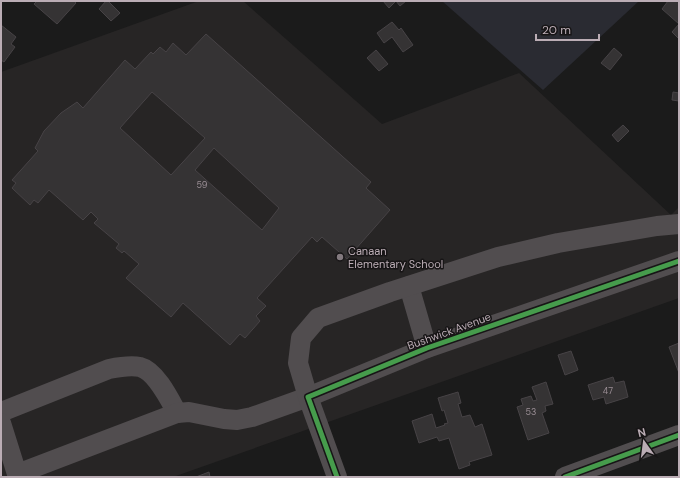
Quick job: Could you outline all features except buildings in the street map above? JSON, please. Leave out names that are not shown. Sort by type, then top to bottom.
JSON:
[{"type":"street","points":[[337,477],[308,397],[298,363],[301,338],[318,318],[498,257],[566,242],[657,226],[679,224]]},
{"type":"street","name":"Bushwick Avenue","points":[[177,413],[189,412],[237,420],[252,417],[308,397],[427,348],[679,261]]},
{"type":"street","points":[[409,286],[427,348]]},
{"type":"street","points":[[1,412],[109,369],[127,366],[141,367],[149,371],[169,396],[177,413],[18,474],[1,423]]},
{"type":"street","points":[[565,477],[591,473],[679,435]]},
{"type":"shaded area","name":"Canaan Elementary School","points":[[199,1],[243,1],[382,124],[519,73],[671,215],[679,207],[679,298],[173,477],[1,477],[1,72]]},
{"type":"shaded area","points":[[442,1],[639,1],[543,90]]},
{"type":"cycle path","points":[[337,477],[308,397],[427,348],[679,261]]},
{"type":"cycle path","points":[[565,477],[679,435]]},
{"type":"place","name":"Canaan Elementary School","points":[[340,257]]}]
